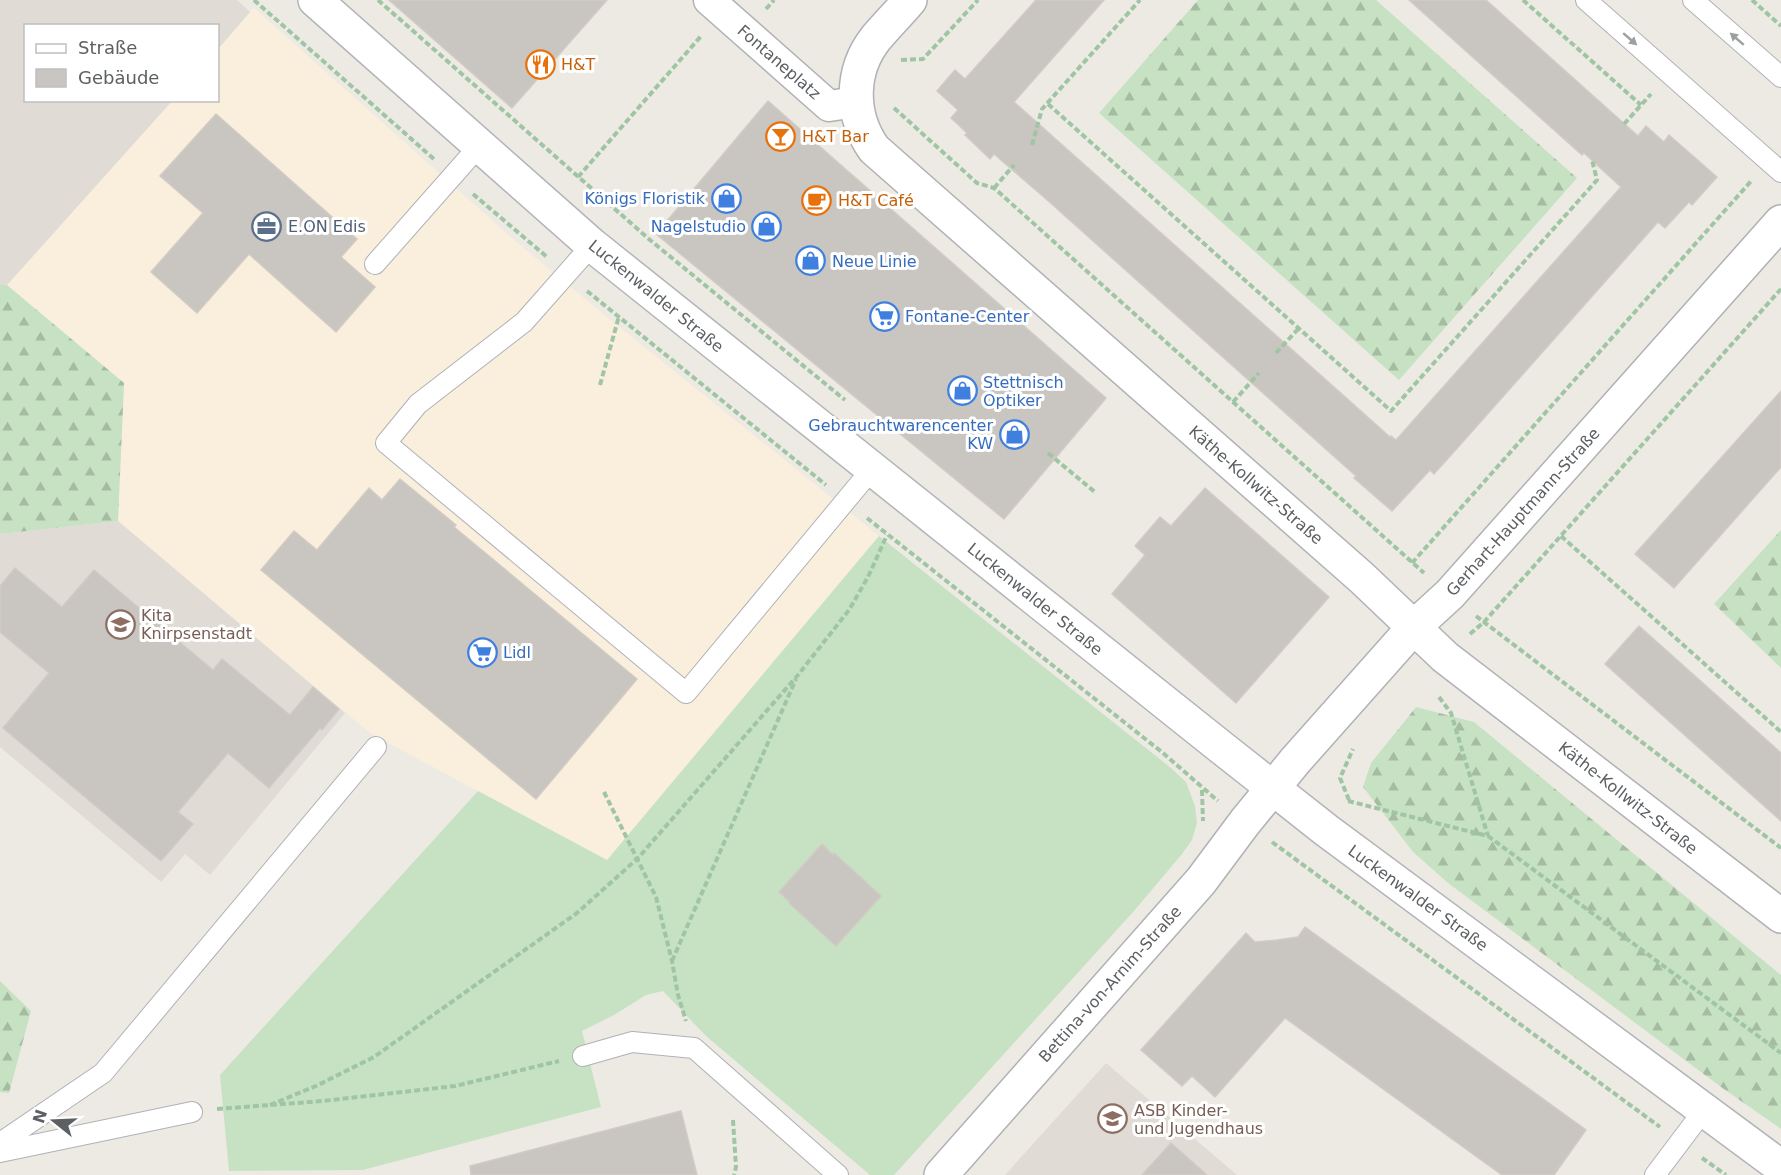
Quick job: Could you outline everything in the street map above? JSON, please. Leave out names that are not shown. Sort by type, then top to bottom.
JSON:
[{"type":"street","name":"Luckenwalder Straße","points":[[315,0],[592,244],[872,469],[1326,830],[1781,1167]]},
{"type":"street","name":"Käthe-Kollwitz-Straße","points":[[910,0],[875,39],[860,69],[856,102],[861,127],[874,149],[1362,578],[1445,657],[1781,916]]},
{"type":"street","name":"Fontaneplatz","points":[[716,6],[829,106],[856,102]]},
{"type":"street","name":"Gerhart-Hauptmann-Straße","points":[[1273,788],[1414,627],[1450,594],[1778,232]]},
{"type":"street","name":"Bettina-von-Arnim-Straße","points":[[940,1175],[1202,881],[1273,788]]},
{"type":"lane","points":[[1586,0],[1781,172]]},
{"type":"lane","points":[[1693,0],[1781,77]]},
{"type":"lane","points":[[375,264],[479,146]]},
{"type":"lane","points":[[592,244],[524,322],[418,404],[386,443],[686,693],[872,469]]},
{"type":"lane","points":[[0,1143],[103,1073],[376,747]]},
{"type":"lane","points":[[583,1056],[632,1042],[694,1048],[838,1175]]},
{"type":"lane","points":[[1655,1175],[1704,1110]]},
{"type":"lane","points":[[0,1152],[192,1112]]},
{"type":"path","points":[[254,0],[567,274],[887,535],[1163,753],[1202,789],[1726,1175]]},
{"type":"path","points":[[378,0],[650,240],[854,407]]},
{"type":"path","points":[[892,60],[923,59],[978,0]]},
{"type":"path","points":[[1032,145],[1042,109],[1140,0]]},
{"type":"path","points":[[1523,0],[1641,105]]},
{"type":"path","points":[[1752,0],[1781,26]]},
{"type":"path","points":[[578,177],[716,6]]},
{"type":"path","points":[[1624,124],[1656,89]]},
{"type":"path","points":[[856,102],[882,98],[977,183],[994,188],[1412,563],[1484,622],[1781,848]]},
{"type":"path","points":[[1048,104],[1391,411],[1597,180],[1592,160]]},
{"type":"path","points":[[994,188],[1014,165]]},
{"type":"path","points":[[1412,563],[1755,177]]},
{"type":"path","points":[[600,385],[630,275]]},
{"type":"path","points":[[1445,657],[1484,622],[1781,289]]},
{"type":"path","points":[[1276,353],[1299,328]]},
{"type":"path","points":[[1233,402],[1259,373]]},
{"type":"path","points":[[1048,453],[1096,494]]},
{"type":"path","points":[[270,1105],[316,1086],[374,1057],[577,914],[638,858],[798,675],[849,610],[868,577],[887,535]]},
{"type":"path","points":[[1561,536],[1781,732]]},
{"type":"path","points":[[672,961],[798,675]]},
{"type":"path","points":[[1438,696],[1451,713],[1488,836]]},
{"type":"path","points":[[1349,802],[1341,778],[1357,743]]},
{"type":"path","points":[[604,792],[656,897],[678,995],[694,1048]]},
{"type":"path","points":[[1340,795],[1349,802],[1488,836],[1781,1053]]},
{"type":"path","points":[[1299,862],[1349,802]]},
{"type":"path","points":[[192,1112],[455,1086],[583,1056]]},
{"type":"path","points":[[730,1080],[736,1167],[734,1175]]},
{"type":"shaded area","points":[[0,0],[237,0],[250,12],[219,48],[219,24],[24,24],[24,102],[171,102],[7,285],[0,284]]},
{"type":"shaded area","points":[[254,8],[515,241],[879,536],[607,861],[370,733],[118,521],[124,383],[7,285],[171,102],[219,102],[219,48]]},
{"type":"shaded area","name":"Kita Knirpsenstadt","points":[[118,521],[345,713],[210,875],[185,854],[161,882],[0,747],[0,534]]},
{"type":"shaded area","name":"ASB Kinder- und Jugendhaus","points":[[1106,1063],[1237,1175],[1005,1175]]},
{"type":"green space","points":[[1198,0],[1376,0],[1577,178],[1399,380],[1099,113]]},
{"type":"green space","points":[[0,284],[7,285],[124,383],[118,521],[0,534]]},
{"type":"green space","points":[[1781,530],[1781,668],[1714,604]]},
{"type":"green space","points":[[879,536],[1171,768],[1186,782],[1195,806],[1197,823],[1192,840],[1182,854],[1134,911],[894,1175],[870,1175],[706,1036],[663,991],[646,995],[582,1031],[601,1107],[363,1170],[229,1171],[220,1075],[478,791],[607,860]]},
{"type":"green space","points":[[1416,707],[1474,722],[1781,975],[1781,1129],[1721,1087],[1448,883],[1413,852],[1363,787],[1371,763]]},
{"type":"green space","points":[[0,981],[31,1011],[9,1093],[0,1092]]},
{"type":"building","points":[[389,0],[607,0],[512,108]]},
{"type":"building","points":[[1036,0],[1104,0],[1014,102],[1396,440],[1621,187],[1584,153],[1582,155],[1409,0],[1486,0],[1638,136],[1646,126],[1664,142],[1669,135],[1717,177],[1692,205],[1689,202],[1665,228],[1658,222],[1434,474],[1430,470],[1392,511],[1354,478],[1356,476],[1045,198],[994,154],[990,159],[951,118],[958,110],[937,91],[955,70],[965,79]]},
{"type":"building","name":"Fontane-Center","points":[[768,101],[1106,398],[1004,519],[656,234]]},
{"type":"building","name":"E.ON Edis","points":[[216,114],[357,239],[341,257],[375,287],[336,332],[249,254],[197,313],[151,272],[203,213],[160,176]]},
{"type":"building","points":[[1781,391],[1781,467],[1674,588],[1635,554]]},
{"type":"building","name":"Lidl","points":[[400,479],[456,525],[454,527],[637,679],[536,799],[261,570],[294,531],[317,550],[369,488],[382,500]]},
{"type":"building","points":[[1205,488],[1329,597],[1236,703],[1112,594],[1145,555],[1135,546],[1160,517],[1171,526]]},
{"type":"building","name":"Kita Knirpsenstadt","points":[[15,568],[62,607],[94,570],[213,670],[222,659],[290,715],[313,687],[339,709],[269,788],[228,753],[178,812],[193,824],[161,861],[3,728],[49,673],[0,632],[0,586]]},
{"type":"building","points":[[1639,626],[1781,753],[1781,821],[1605,664]]},
{"type":"building","points":[[822,844],[881,896],[836,946],[779,892]]},
{"type":"building","points":[[1305,927],[1586,1130],[1554,1175],[1502,1175],[1285,1018],[1215,1097],[1192,1076],[1182,1086],[1141,1050],[1246,933],[1255,942],[1277,940],[1298,937]]},
{"type":"building","points":[[681,1111],[697,1175],[471,1175],[470,1166]]},
{"type":"building","points":[[1171,1143],[1207,1175],[1142,1175]]},
{"type":"place","name":"H&T","points":[[540,64]]},
{"type":"place","name":"H&T Bar","points":[[781,136]]},
{"type":"place","name":"Königs Floristik","points":[[726,198]]},
{"type":"place","name":"H&T Café","points":[[817,200]]},
{"type":"place","name":"E.ON Edis","points":[[267,226]]},
{"type":"place","name":"Nagelstudio","points":[[767,226]]},
{"type":"place","name":"Neue Linie","points":[[811,261]]},
{"type":"place","name":"Fontane-Center","points":[[884,316]]},
{"type":"place","name":"Stettnisch Optiker","points":[[962,391]]},
{"type":"place","name":"Gebrauchtwarencenter KW","points":[[1014,434]]},
{"type":"place","name":"Kita Knirpsenstadt","points":[[120,624]]},
{"type":"place","name":"Lidl","points":[[482,652]]},
{"type":"place","name":"ASB Kinder- und Jugendhaus","points":[[1113,1119]]}]
